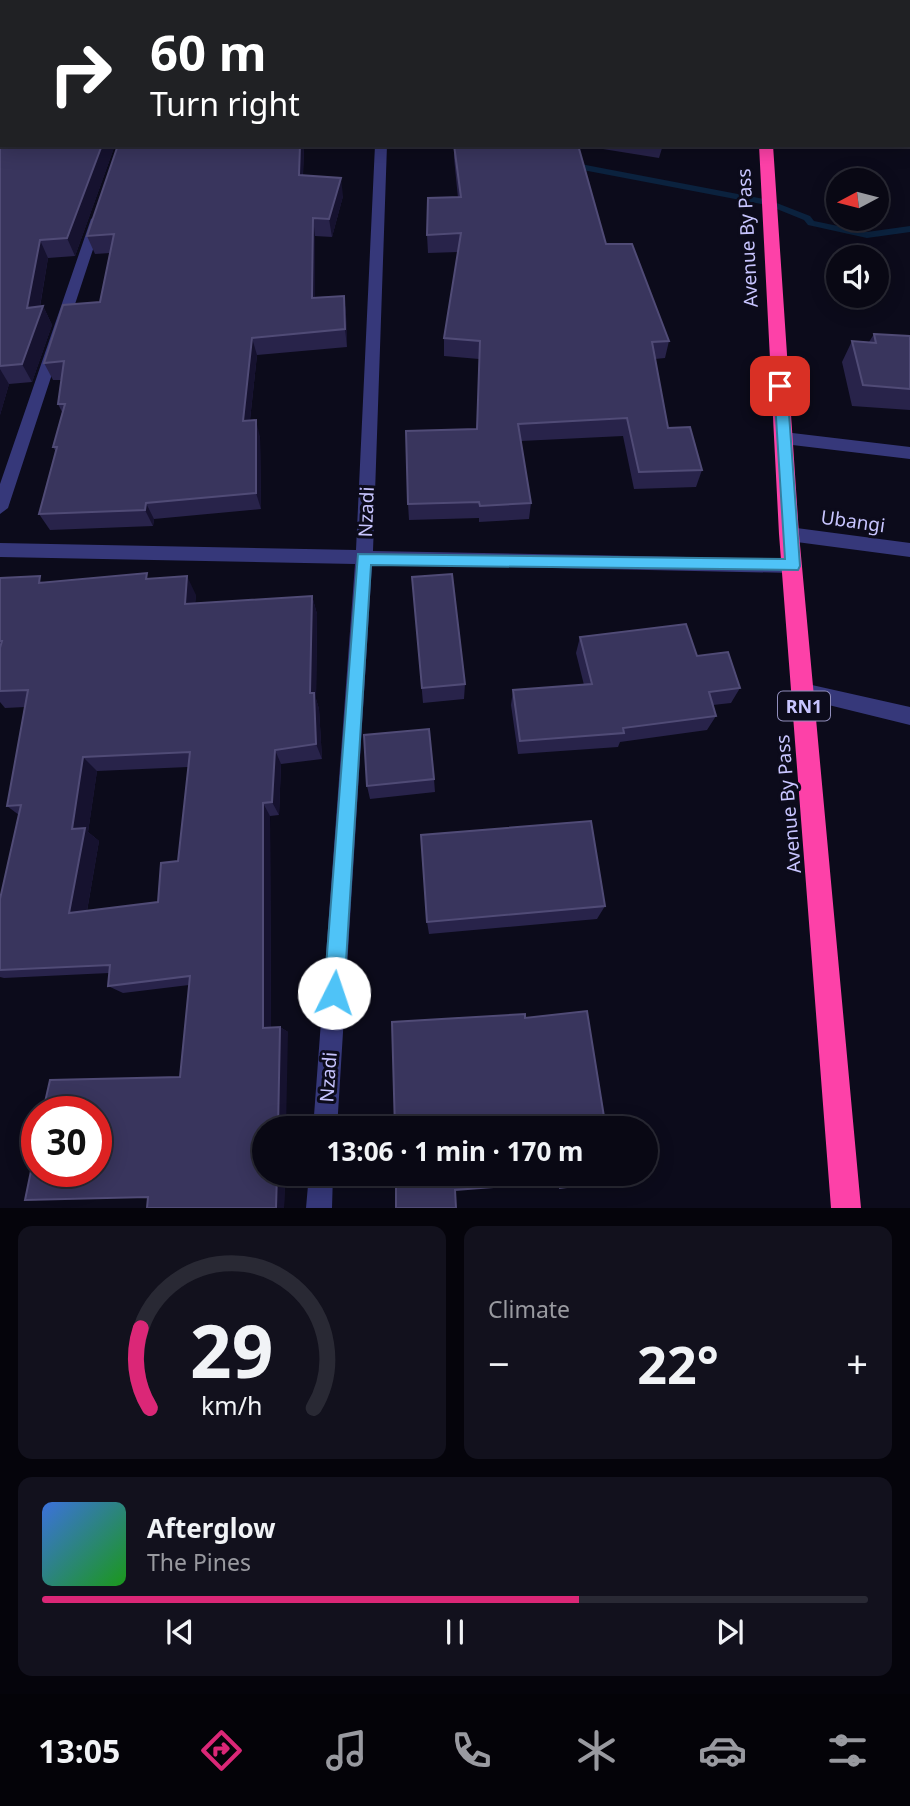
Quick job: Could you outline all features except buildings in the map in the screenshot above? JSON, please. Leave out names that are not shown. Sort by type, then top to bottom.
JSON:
[{"type":"highway","name":"Avenue By Pass","points":[[766,147],[789,534],[846,1208]]},
{"type":"street","name":"Nzadi","points":[[326,1116],[364,559],[381,147]]},
{"type":"street","points":[[0,508],[101,206]]},
{"type":"street","points":[[784,438],[910,453]]},
{"type":"street","name":"Ubangi","points":[[789,534],[910,550]]},
{"type":"street","points":[[0,550],[793,566]]},
{"type":"street","points":[[803,691],[910,716]]},
{"type":"street","points":[[319,1208],[320,1186]]},
{"type":"waterway","points":[[570,165],[769,203],[807,218],[811,223],[867,235],[910,229]]},
{"type":"route","points":[[334,993],[364,559],[793,566],[780,386]]}]
